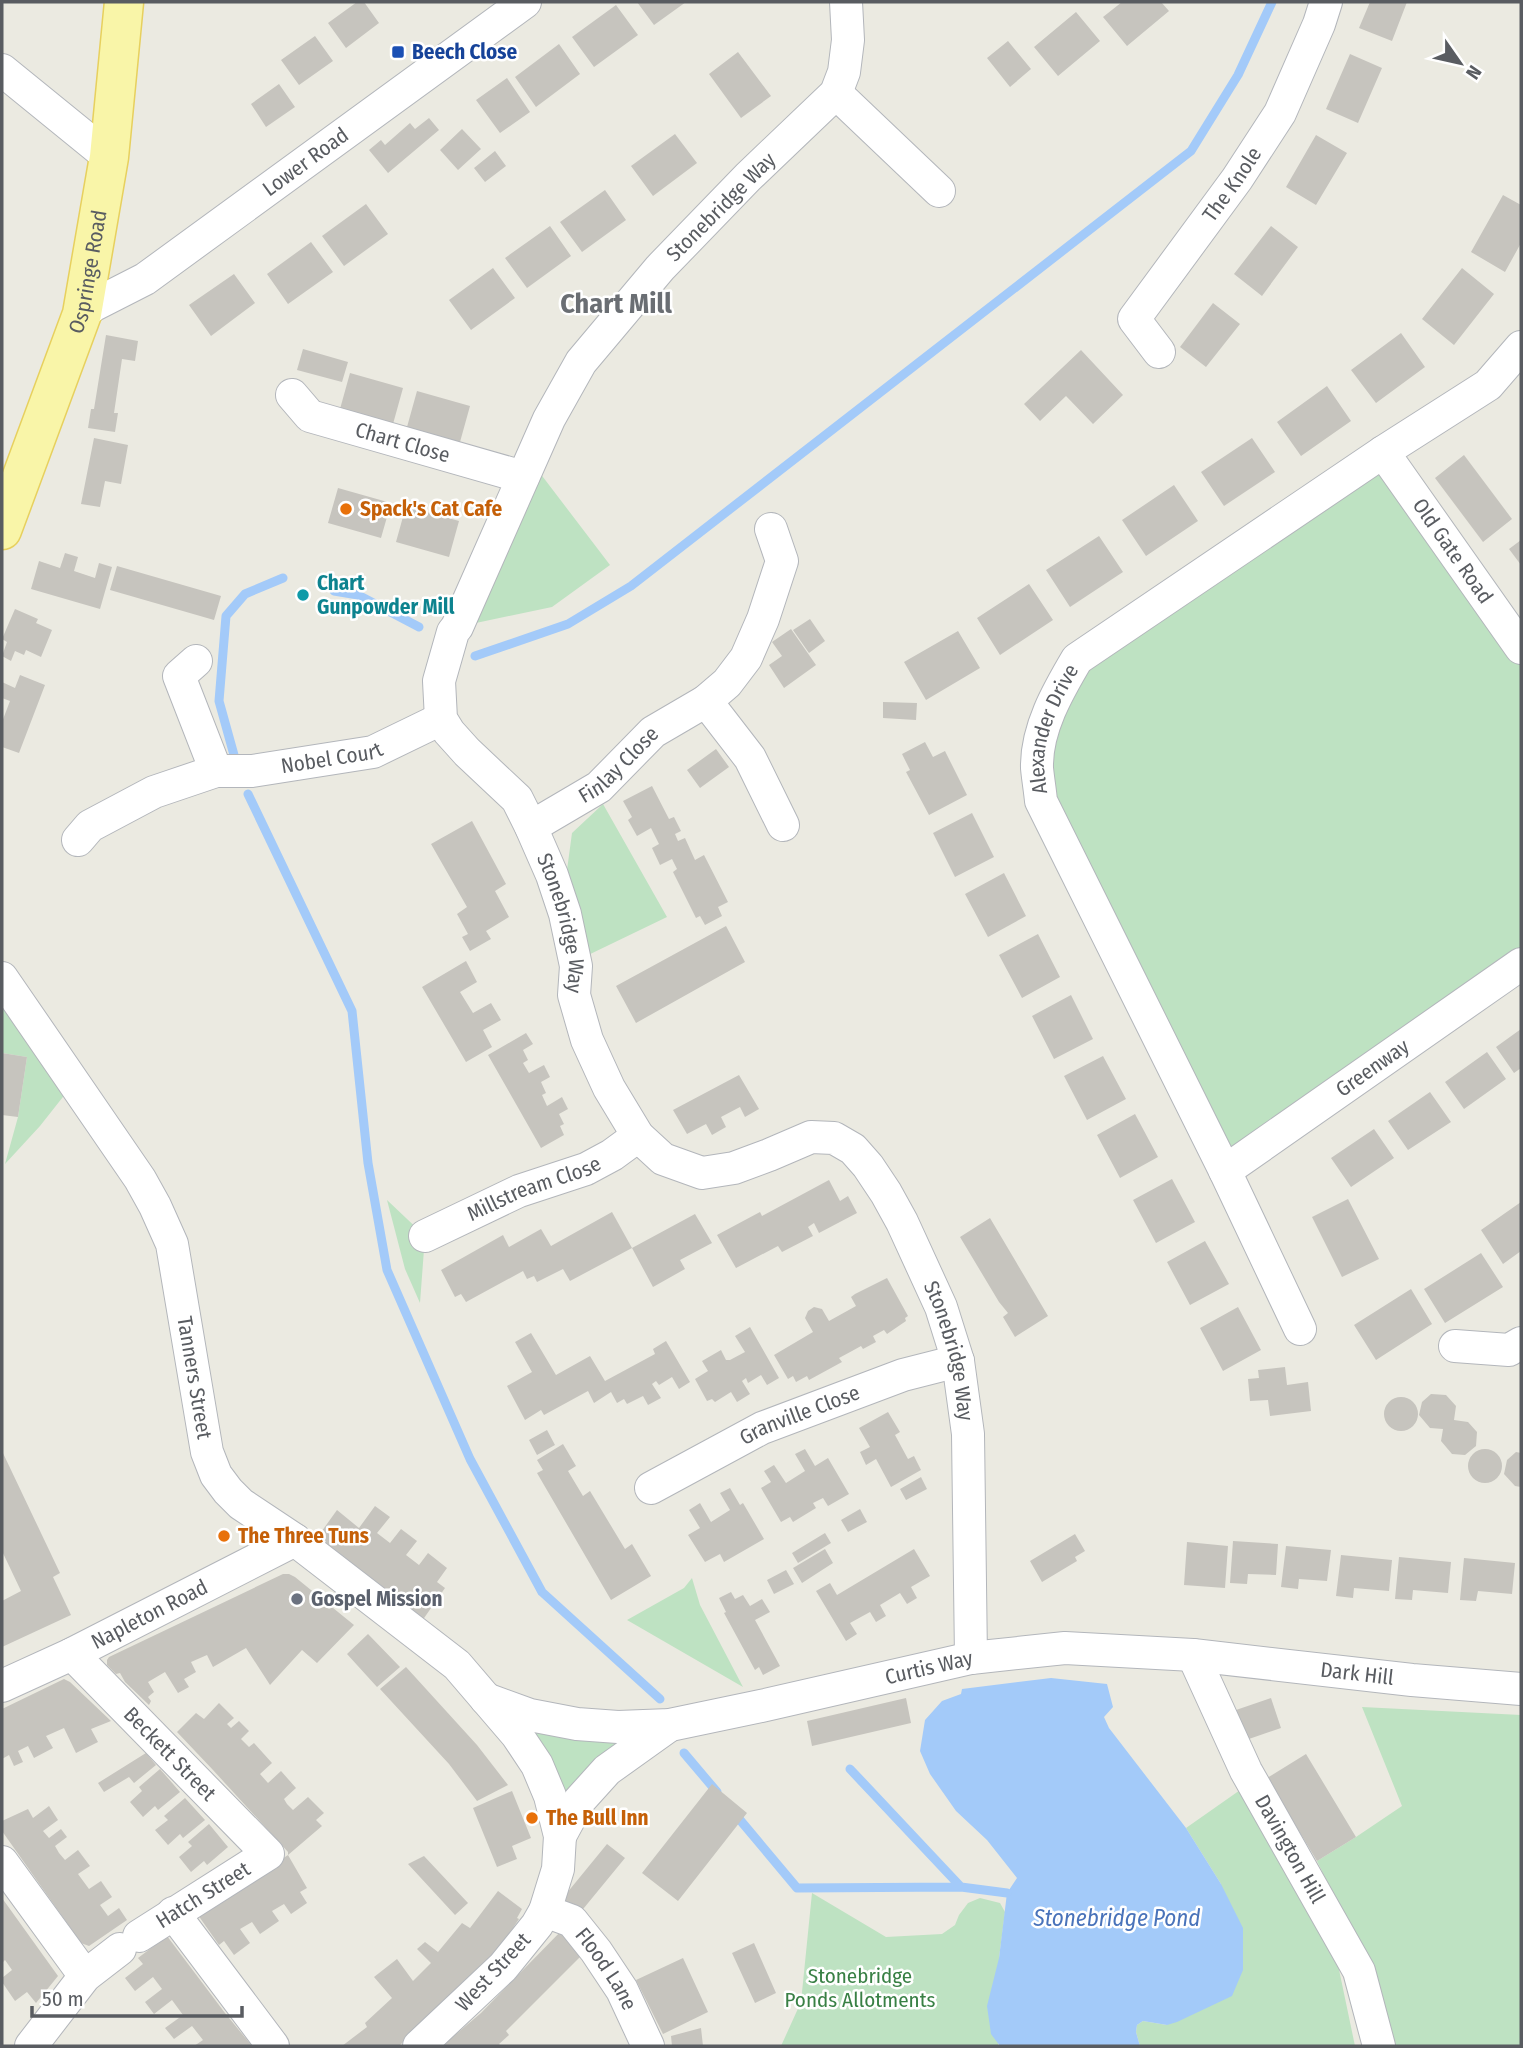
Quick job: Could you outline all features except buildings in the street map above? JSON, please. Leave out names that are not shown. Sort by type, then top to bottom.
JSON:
[{"type":"main road","name":"Ospringe Road","points":[[2,530],[82,314],[109,157],[124,2]]},
{"type":"street","name":"Lower Road","points":[[82,314],[145,279],[525,2]]},
{"type":"street","points":[[846,2],[848,40],[844,72],[836,93],[939,191]]},
{"type":"street","name":"The Knole","points":[[1159,352],[1134,319],[1205,226],[1280,113],[1326,2]]},
{"type":"street","points":[[2,70],[109,157]]},
{"type":"street","name":"Stonebridge Way","points":[[836,93],[748,177],[660,268],[581,362],[549,419],[453,632],[439,681],[441,719],[467,752],[517,799],[531,827],[565,914],[576,966],[574,995],[587,1040],[609,1088],[638,1136],[663,1159],[702,1173],[734,1168],[811,1137],[834,1138],[853,1149],[869,1166],[886,1193],[941,1307],[958,1361],[968,1434],[971,1658]]},
{"type":"street","name":"Alexander Drive","points":[[1300,1329],[1225,1171],[1041,801],[1037,766],[1042,737],[1055,698],[1077,659],[1383,452],[1488,385],[1521,347]]},
{"type":"street","name":"Chart Close","points":[[292,395],[310,416],[523,477]]},
{"type":"street","name":"Old Gate Road","points":[[1383,452],[1521,648]]},
{"type":"street","name":"Finlay Close","points":[[531,827],[599,788],[653,732],[706,701],[727,683],[746,659],[763,619],[782,561],[771,529]]},
{"type":"street","points":[[196,661],[179,676],[216,771]]},
{"type":"street","points":[[706,701],[750,758],[783,825]]},
{"type":"street","name":"Nobel Court","points":[[78,840],[90,826],[154,792],[216,771],[252,771],[373,752],[441,719]]},
{"type":"street","name":"Greenway","points":[[1225,1171],[1521,964]]},
{"type":"street","name":"Tanners Street","points":[[2,978],[140,1179],[172,1244],[207,1452],[216,1475],[241,1504],[295,1539],[457,1665],[486,1699]]},
{"type":"street","name":"Millstream Close","points":[[425,1236],[519,1191],[586,1169],[638,1136]]},
{"type":"street","points":[[1455,1346],[1509,1350],[1521,1343]]},
{"type":"street","name":"Granville Close","points":[[651,1488],[762,1427],[903,1375],[958,1361]]},
{"type":"street","name":"Napleton Road","points":[[2,1686],[72,1654],[295,1539]]},
{"type":"street","name":"Curtis Way","points":[[670,1725],[971,1658],[1065,1648],[1193,1655]]},
{"type":"street","name":"Beckett Street","points":[[72,1654],[268,1854]]},
{"type":"street","name":"Dark Hill","points":[[1193,1655],[1412,1680],[1521,1689]]},
{"type":"street","name":"Davington Hill","points":[[1193,1655],[1246,1771],[1359,1971],[1379,2046]]},
{"type":"street","points":[[486,1699],[530,1715],[577,1724],[618,1727],[670,1725]]},
{"type":"street","name":"West Street","points":[[419,2046],[503,1967],[537,1925],[545,1911],[558,1869],[560,1836],[550,1796],[537,1765],[517,1735],[486,1699]]},
{"type":"street","points":[[560,1836],[579,1801],[607,1770],[670,1725]]},
{"type":"street","name":"Hatch Street","points":[[31,2046],[85,1976],[173,1913],[268,1854]]},
{"type":"street","points":[[2,1862],[85,1976]]},
{"type":"street","name":"Flood Lane","points":[[545,1911],[572,1921],[596,1951],[622,1990],[648,2046]]},
{"type":"street","points":[[173,1913],[272,2046]]},
{"type":"green space","points":[[1383,452],[1521,648],[1521,964],[1225,1171],[1041,801],[1042,737],[1077,659]]},
{"type":"green space","points":[[530,460],[610,565],[552,607],[457,627]]},
{"type":"green space","points":[[603,804],[667,917],[582,958],[567,870],[572,833]]},
{"type":"green space","points":[[2,995],[70,1088],[5,1164],[18,1117],[27,1057],[2,1053]]},
{"type":"green space","points":[[387,1200],[425,1236],[420,1303],[405,1269]]},
{"type":"green space","points":[[692,1578],[700,1605],[743,1687],[627,1620],[684,1588]]},
{"type":"green space","points":[[1362,1707],[1521,1715],[1521,2046],[1393,2046],[1367,1964],[1317,1861],[1402,1806]]},
{"type":"green space","points":[[527,1722],[622,1740],[566,1797]]},
{"type":"green space","points":[[1243,1788],[1337,1960],[1355,2046],[1140,2046],[1137,2025],[1143,2021],[1167,2025],[1221,1884],[1186,1828]]},
{"type":"green space","name":"Stonebridge Ponds Allotments","points":[[812,1893],[886,1937],[942,1934],[955,1925],[968,1903],[980,1898],[1000,1903],[1005,1912],[999,1958],[1000,2046],[781,2046],[801,2002]]},
{"type":"water","name":"Stonebridge Pond","points":[[1051,1678],[1107,1684],[1113,1707],[1104,1717],[1109,1728],[1186,1828],[1221,1884],[1243,1928],[1243,1970],[1232,1996],[1167,2025],[1143,2021],[1137,2025],[1136,2032],[1140,2046],[1000,2046],[991,2034],[987,2006],[999,1958],[1007,1893],[1017,1878],[987,1840],[956,1811],[930,1774],[920,1751],[925,1720],[942,1701],[961,1694],[962,1689]]},
{"type":"waterway","points":[[475,656],[568,624],[631,586],[1191,151],[1238,75],[1272,2]]},
{"type":"waterway","points":[[234,755],[219,701],[226,616],[245,594],[283,578]]},
{"type":"waterway","points":[[334,591],[358,595],[419,627]]},
{"type":"waterway","points":[[248,794],[352,1011],[368,1163],[387,1270],[470,1459],[542,1592],[660,1699]]},
{"type":"waterway","points":[[684,1753],[717,1792]]},
{"type":"waterway","points":[[850,1769],[961,1887],[1007,1893]]},
{"type":"waterway","points":[[735,1814],[797,1888],[961,1887]]},
{"type":"place","name":"Beech Close","points":[[398,52]]},
{"type":"place","name":"Spack's Cat Cafe","points":[[346,509]]},
{"type":"place","name":"Chart Gunpowder Mill","points":[[303,595]]},
{"type":"place","name":"The Three Tuns","points":[[224,1536]]},
{"type":"place","name":"Gospel Mission","points":[[297,1599]]},
{"type":"place","name":"The Bull Inn","points":[[532,1818]]},
{"type":"district","name":"Chart Mill","points":[[616,303]]}]
